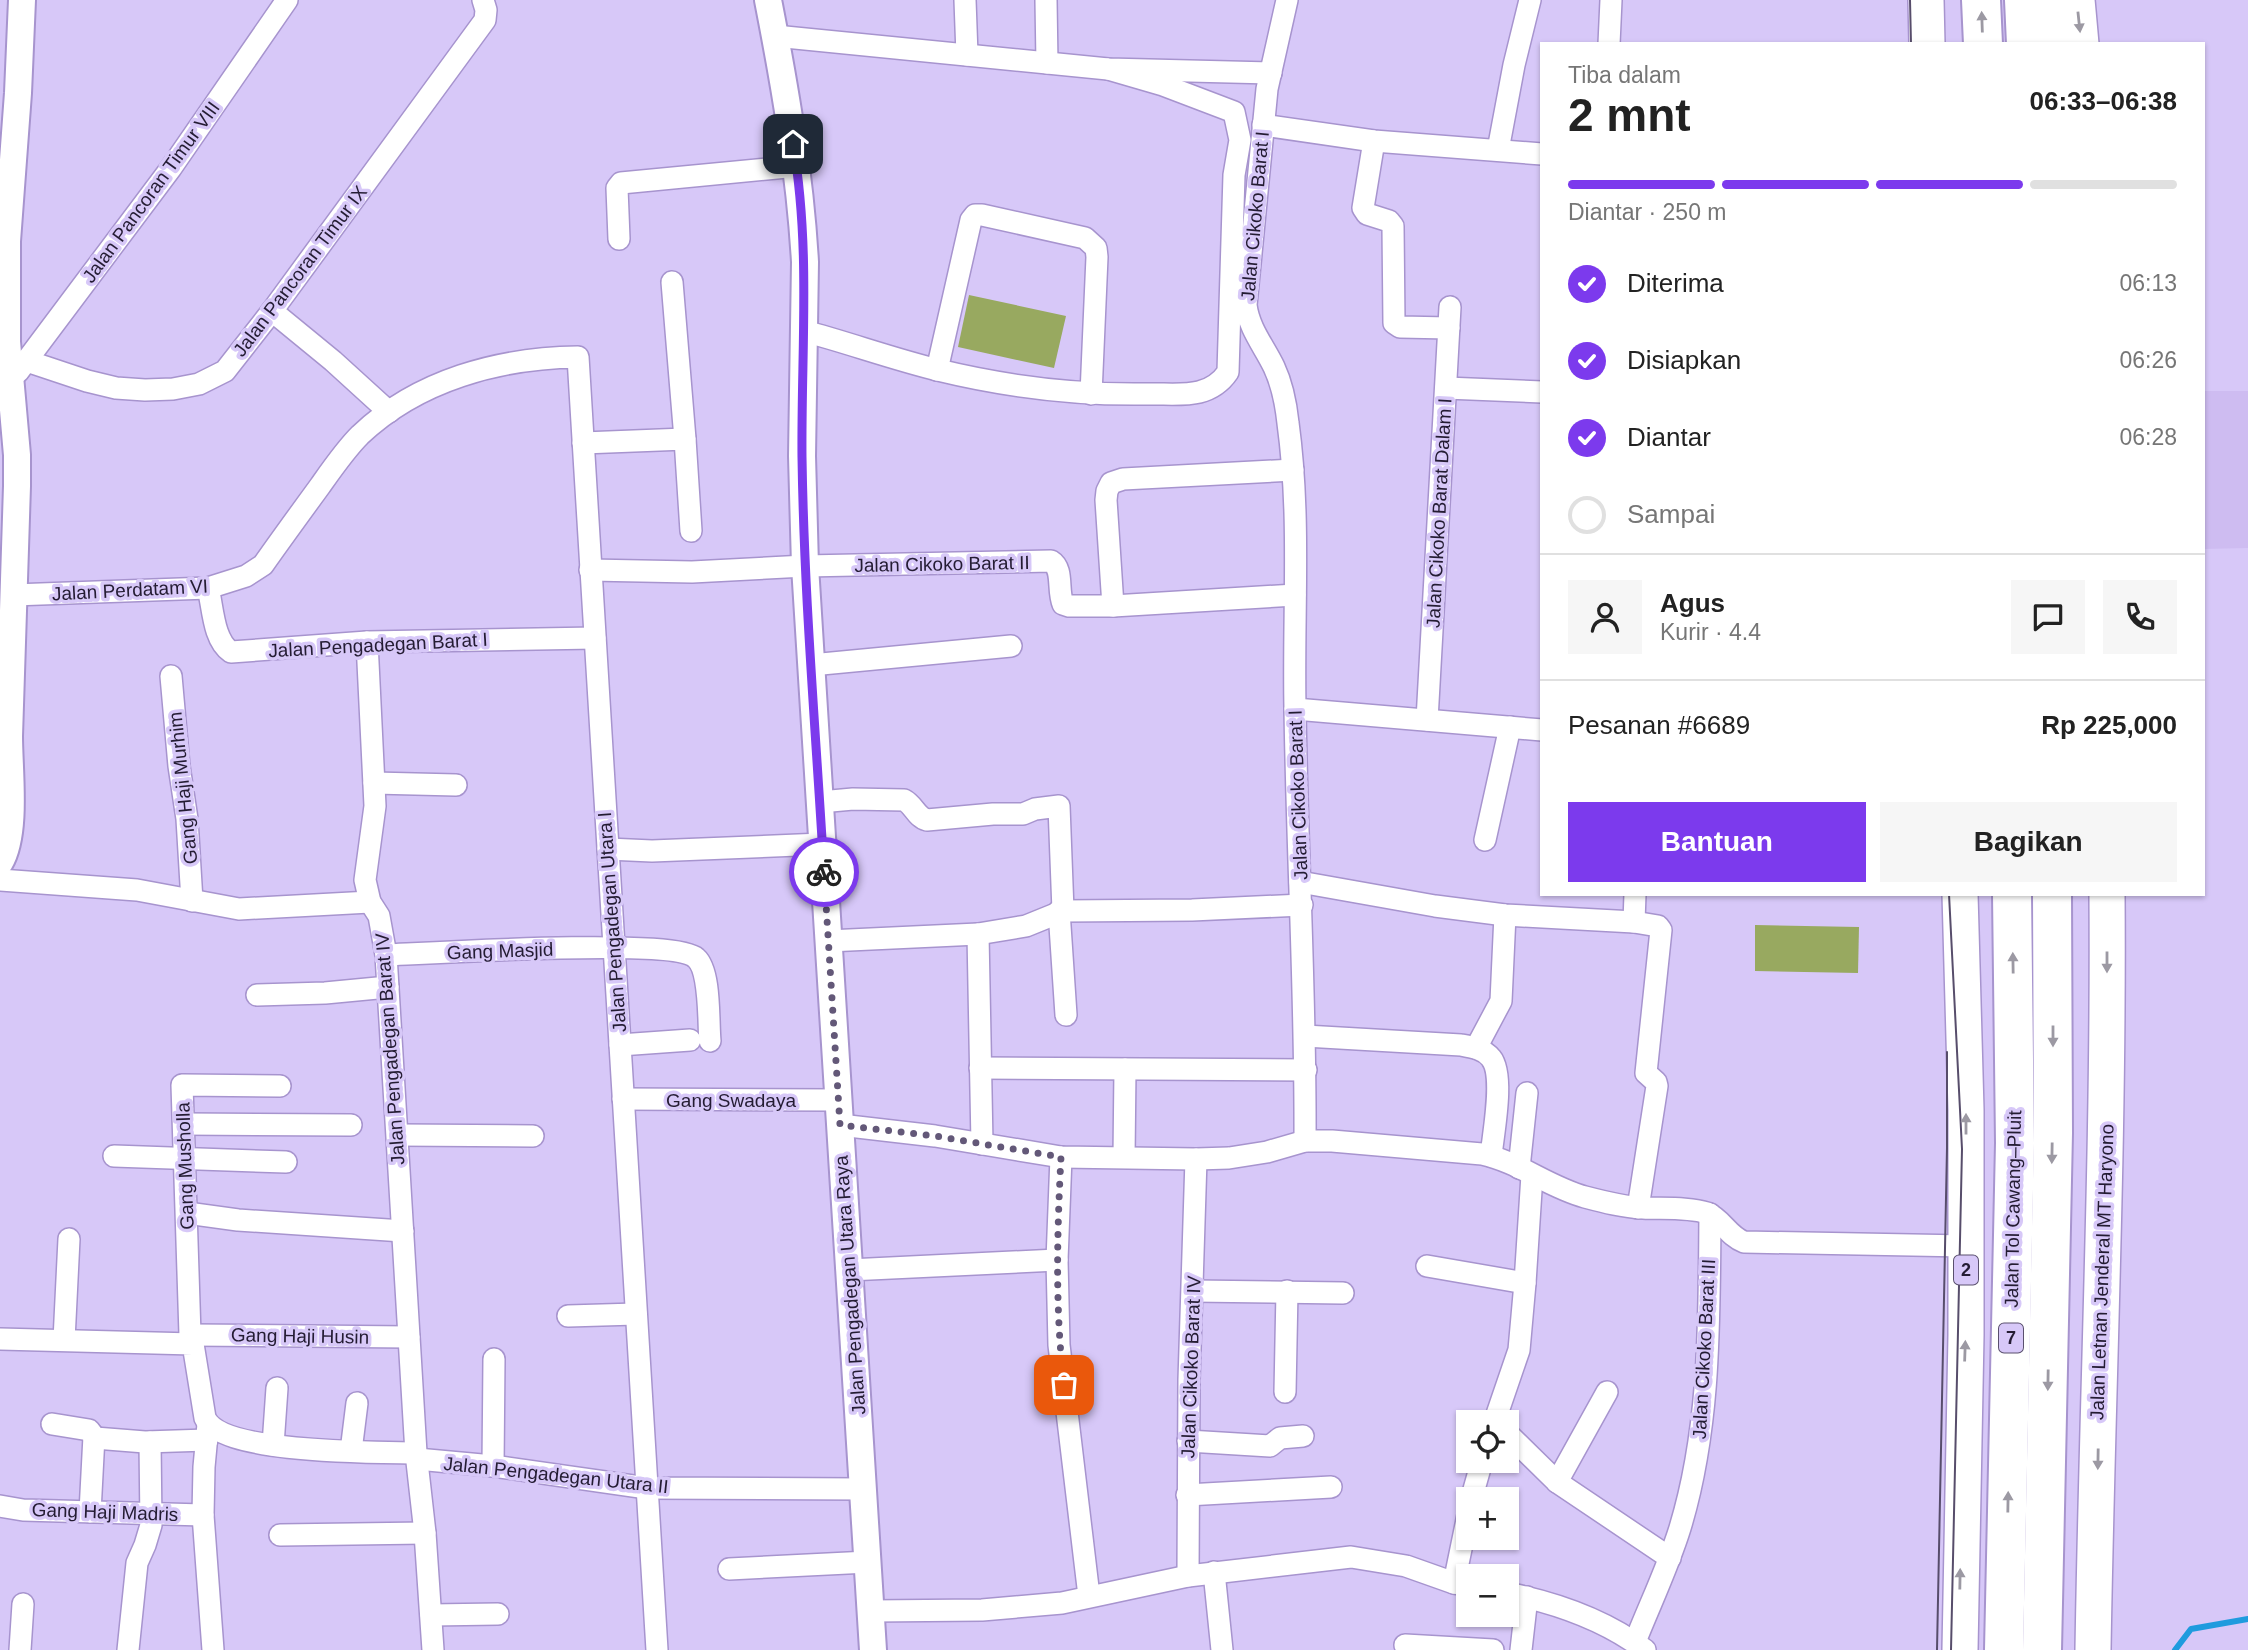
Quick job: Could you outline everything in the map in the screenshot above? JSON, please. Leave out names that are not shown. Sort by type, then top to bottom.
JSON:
[{"type":"highway","points":[[1926,0],[1927,42]]},
{"type":"highway","points":[[1981,0],[1983,42]]},
{"type":"highway","points":[[2024,0],[2026,42]]},
{"type":"highway","points":[[2054,0],[2055,42]]},
{"type":"highway","points":[[2077,0],[2081,42]]},
{"type":"highway","name":"2","points":[[1959,1648],[1966,1246],[1966,1110],[1960,896]]},
{"type":"highway","name":"Jalan Tol Cawang–Pluit","points":[[2004,1647],[2015,1143],[2012,896]]},
{"type":"highway","name":"Jalan Tol Cawang–Pluit","points":[[2042,1647],[2053,1121],[2052,896]]},
{"type":"highway","name":"Jalan Letnan Jenderal MT Haryono","points":[[2094,1645],[2100,1287],[2107,1093],[2107,896]]},
{"type":"street","points":[[0,862],[5,854],[10,824],[9,738],[17,465],[5,382],[7,241],[22,0]]},
{"type":"street","name":"Jalan Pancoran Timur VIII","points":[[5,382],[27,361],[171,168],[287,0]]},
{"type":"street","name":"Jalan Pancoran Timur IX","points":[[27,361],[116,388],[173,389],[200,384],[225,371],[485,20],[483,0]]},
{"type":"street","name":"Jalan Pengadegan Utara Raya","points":[[768,0],[797,166],[804,262],[802,456],[805,566],[873,1650]]},
{"type":"street","points":[[965,0],[967,55]]},
{"type":"street","points":[[1046,0],[1047,64]]},
{"type":"street","name":"Jalan Cikoko Barat I","points":[[1287,0],[1263,125],[1246,305],[1252,329],[1274,367],[1283,394],[1293,470],[1297,537],[1295,709],[1306,1070],[1305,1141]]},
{"type":"street","points":[[1499,150],[1514,65],[1530,0]]},
{"type":"street","points":[[1609,42],[1611,0]]},
{"type":"street","points":[[775,36],[1108,69],[1271,73]]},
{"type":"street","points":[[804,331],[937,370],[1037,389],[1091,394],[1201,393],[1220,383],[1228,372],[1234,175],[1240,140],[1234,112],[1163,85],[1108,69]]},
{"type":"street","points":[[1263,125],[1374,141],[1540,154]]},
{"type":"street","points":[[1374,141],[1363,208],[1367,214],[1389,221],[1394,226],[1394,323],[1400,327],[1449,328]]},
{"type":"street","points":[[619,239],[617,188],[621,183],[797,166]]},
{"type":"street","points":[[937,370],[971,220],[975,215],[982,215],[1086,238],[1096,248],[1091,394]]},
{"type":"street","points":[[672,282],[691,531]]},
{"type":"street","name":"Jalan Cikoko Barat Dalam I","points":[[1427,720],[1450,307]]},
{"type":"street","points":[[272,311],[389,412]]},
{"type":"street","name":"Jalan Perdatam VI","points":[[13,595],[208,588],[247,576],[263,565],[359,436],[389,412],[427,389],[479,369],[578,357],[583,443]]},
{"type":"street","points":[[1446,388],[1540,392]]},
{"type":"street","points":[[685,439],[583,443],[590,570],[692,572],[805,566]]},
{"type":"street","points":[[1114,607],[1106,500],[1111,483],[1122,479],[1293,470]]},
{"type":"street","name":"Jalan Cikoko Barat II","points":[[805,566],[1051,561],[1058,568],[1060,598],[1063,604],[1069,606],[1114,607],[1295,595]]},
{"type":"street","name":"Jalan Pengadegan Utara I","points":[[590,570],[657,1650]]},
{"type":"street","name":"Jalan Pengadegan Barat I","points":[[208,588],[219,636],[230,652],[367,642],[595,638]]},
{"type":"street","name":"Jalan Pengadegan Barat IV","points":[[367,642],[375,806],[366,869],[370,901],[379,916],[386,955],[417,1456],[433,1650]]},
{"type":"street","points":[[811,665],[1011,646]]},
{"type":"street","name":"Gang Haji Murhim","points":[[171,676],[187,819],[192,901]]},
{"type":"street","points":[[1295,709],[1540,730]]},
{"type":"street","points":[[1485,840],[1510,727]]},
{"type":"street","points":[[374,783],[456,785]]},
{"type":"street","points":[[820,802],[853,799],[904,800],[911,803],[922,819],[927,821],[993,814],[1023,814],[1035,809],[1059,806],[1066,1015]]},
{"type":"street","points":[[608,849],[822,844]]},
{"type":"street","points":[[0,880],[137,890],[239,909],[370,901]]},
{"type":"street","points":[[1300,882],[1435,906],[1505,915],[1634,922],[1658,926],[1661,930],[1647,1073],[1657,1086],[1638,1208]]},
{"type":"street","points":[[1634,922],[1635,896]]},
{"type":"street","points":[[828,941],[978,934],[1026,926],[1061,911],[1192,910],[1302,905]]},
{"type":"street","points":[[1476,1048],[1502,1001],[1505,915]]},
{"type":"street","points":[[978,934],[982,1144]]},
{"type":"street","name":"Gang Masjid","points":[[386,955],[614,947],[681,951],[699,961],[704,969],[706,984],[700,1041],[620,1045]]},
{"type":"street","points":[[257,995],[325,993],[388,987]]},
{"type":"street","points":[[1305,1036],[1476,1048],[1493,1060],[1497,1077],[1491,1156]]},
{"type":"street","points":[[980,1068],[1306,1070]]},
{"type":"street","points":[[1124,1157],[1125,1069]]},
{"type":"street","name":"Gang Musholla","points":[[207,1432],[191,1339],[182,1085],[280,1086]]},
{"type":"street","points":[[1502,1410],[1519,1350],[1525,1283],[1527,1093]]},
{"type":"street","name":"Gang Swadaya","points":[[623,1100],[839,1112]]},
{"type":"street","points":[[839,1112],[899,1131],[1061,1157],[1229,1157],[1268,1152],[1305,1141],[1332,1141],[1491,1156],[1581,1196],[1638,1208],[1702,1211],[1710,1214]]},
{"type":"street","points":[[184,1124],[351,1125]]},
{"type":"street","points":[[398,1135],[533,1136]]},
{"type":"street","points":[[114,1156],[286,1162]]},
{"type":"street","points":[[1061,1157],[1056,1260],[1059,1345],[1089,1596]]},
{"type":"street","name":"Jalan Cikoko Barat IV","points":[[1188,1576],[1188,1441],[1196,1159]]},
{"type":"street","points":[[187,1213],[248,1221],[403,1231]]},
{"type":"street","name":"Jalan Cikoko Barat III","points":[[1710,1214],[1733,1236],[1751,1242],[1966,1246]]},
{"type":"street","name":"Jalan Cikoko Barat III","points":[[1640,1646],[1681,1525],[1704,1411],[1708,1353],[1710,1214]]},
{"type":"street","points":[[64,1340],[69,1239]]},
{"type":"street","points":[[849,1270],[1056,1260]]},
{"type":"street","points":[[1427,1266],[1525,1283]]},
{"type":"street","points":[[1193,1291],[1343,1293]]},
{"type":"street","points":[[1285,1392],[1287,1291]]},
{"type":"street","points":[[568,1316],[636,1314]]},
{"type":"street","name":"Gang Haji Husin","points":[[0,1339],[409,1337]]},
{"type":"street","points":[[493,1466],[494,1359]]},
{"type":"street","points":[[273,1445],[277,1388]]},
{"type":"street","points":[[1557,1482],[1607,1392]]},
{"type":"street","points":[[351,1451],[357,1402]]},
{"type":"street","points":[[52,1423],[89,1430],[95,1438],[105,1440],[150,1442],[207,1432]]},
{"type":"street","name":"Jalan Pengadegan Utara II","points":[[207,1432],[273,1445],[417,1456],[647,1488],[863,1489]]},
{"type":"street","name":"Gang Haji Madris","points":[[0,1506],[23,1510],[204,1515],[207,1432]]},
{"type":"street","points":[[90,1512],[94,1436]]},
{"type":"street","points":[[1188,1441],[1270,1446],[1280,1438],[1303,1436]]},
{"type":"street","points":[[128,1650],[137,1563],[151,1525],[150,1442]]},
{"type":"street","points":[[1519,1445],[1557,1482],[1670,1558]]},
{"type":"street","points":[[1187,1495],[1331,1487]]},
{"type":"street","points":[[204,1515],[213,1650]]},
{"type":"street","points":[[279,1535],[425,1533]]},
{"type":"street","points":[[871,1611],[982,1609],[1062,1603],[1188,1576],[1351,1557],[1406,1566],[1456,1582]]},
{"type":"street","points":[[729,1569],[868,1562]]},
{"type":"street","points":[[1214,1572],[1222,1650]]},
{"type":"street","points":[[1519,1596],[1583,1614],[1611,1627],[1640,1646]]},
{"type":"street","points":[[20,1650],[23,1604]]},
{"type":"street","points":[[431,1615],[498,1614]]},
{"type":"street","points":[[1519,1622],[1521,1650]]},
{"type":"street","points":[[1405,1645],[1493,1650]]},
{"type":"shaded area","points":[[2205,391],[2248,391],[2248,548],[2205,549]]},
{"type":"green space","points":[[969,295],[1066,316],[1054,368],[958,347]]},
{"type":"green space","points":[[1755,925],[1859,927],[1858,973],[1755,971]]},
{"type":"waterway","points":[[2175,1650],[2191,1629],[2248,1619]]},
{"type":"tram line","points":[[1910,0],[1911,42]]},
{"type":"tram line","points":[[1949,896],[1962,1149],[1951,1650]]},
{"type":"tram line","points":[[1937,1650],[1947,1052]]},
{"type":"way so far","points":[[824,872],[840,1125],[935,1136],[1061,1157],[1056,1260],[1059,1345],[1064,1385]]},
{"type":"route","points":[[793,144],[803,236],[802,456],[805,566],[824,872]]}]
